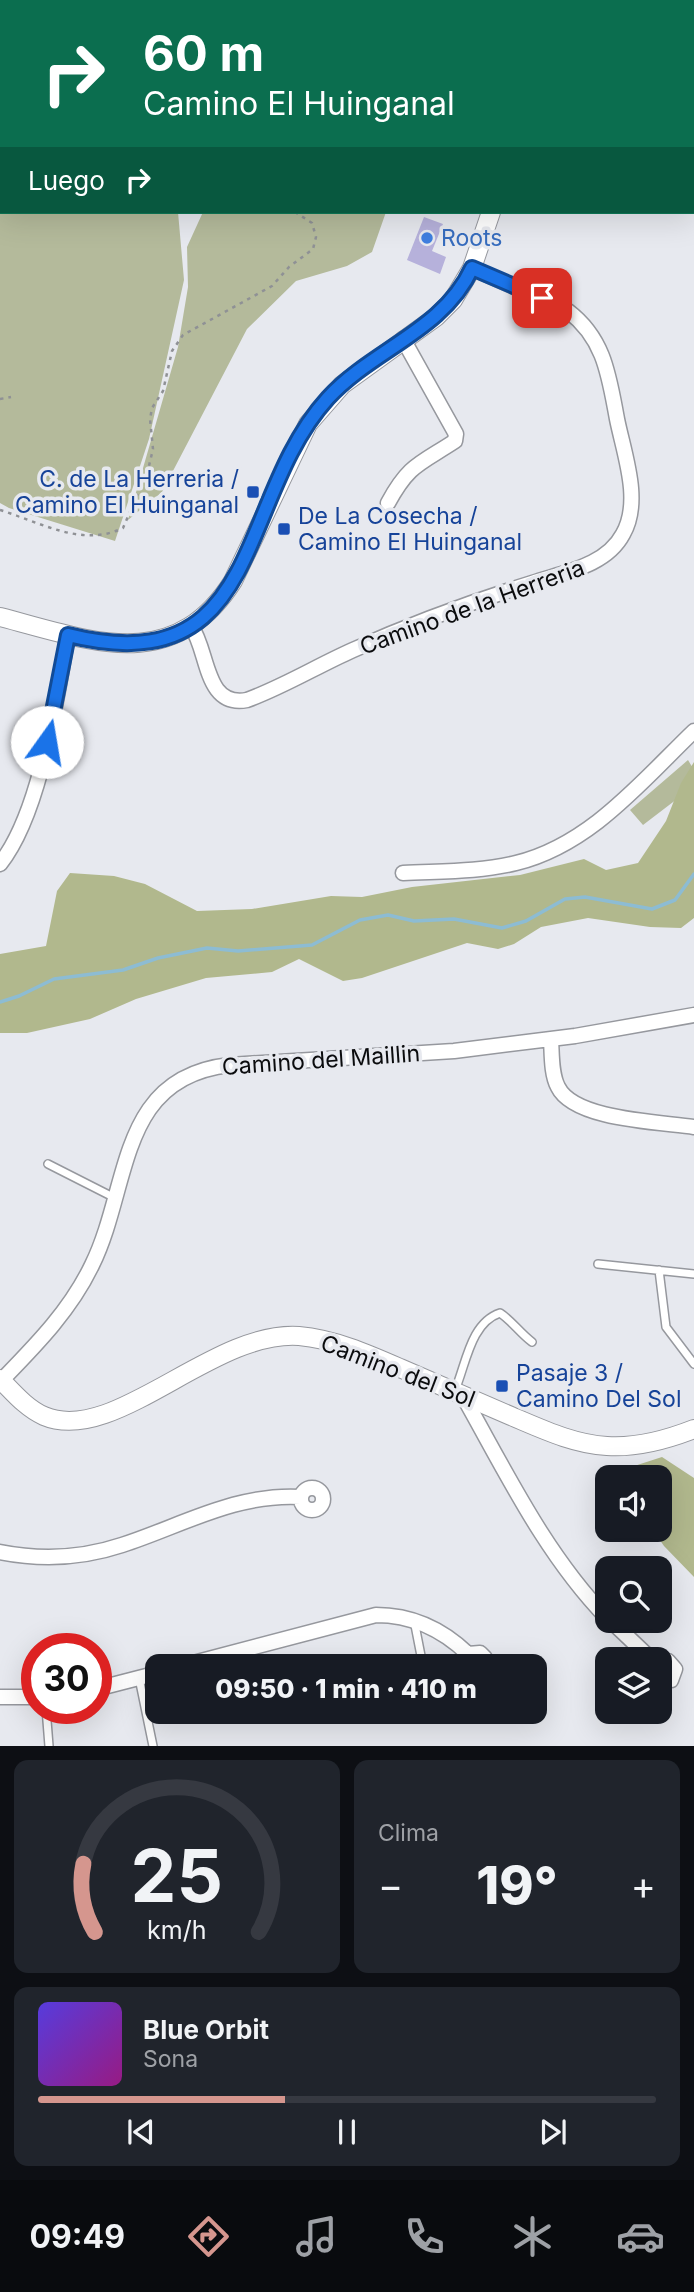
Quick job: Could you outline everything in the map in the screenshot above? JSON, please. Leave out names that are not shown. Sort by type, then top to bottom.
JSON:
[{"type":"street","points":[[0,617],[68,635],[129,645],[154,642],[191,626],[210,611],[233,581],[299,439],[318,410],[355,374],[445,309],[472,268],[490,214]]},
{"type":"street","name":"Camino de la Herreria","points":[[191,626],[202,646],[215,689],[225,698],[242,701],[426,620],[592,563],[618,542],[628,524],[631,496],[606,365],[596,341],[579,320],[556,304],[472,268]]},
{"type":"street","points":[[387,503],[411,469],[455,441],[456,434],[403,340]]},
{"type":"street","points":[[0,864],[18,835],[35,788],[53,719],[68,635]]},
{"type":"street","points":[[403,873],[470,870],[513,864],[564,845],[607,814],[694,731]]},
{"type":"street","name":"Camino del Maillin","points":[[1,1380],[41,1340],[74,1297],[99,1249],[130,1145],[145,1113],[169,1087],[196,1071],[230,1065],[454,1051],[551,1039],[694,1015]]},
{"type":"street","points":[[551,1039],[555,1082],[561,1094],[570,1102],[602,1113],[694,1127]]},
{"type":"street","name":"Camino del Sol","points":[[1,1380],[28,1406],[43,1416],[69,1422],[88,1420],[119,1409],[236,1347],[262,1339],[288,1336],[312,1338],[355,1349],[554,1434],[590,1444],[619,1447],[647,1444],[694,1429]]},
{"type":"street","points":[[458,1394],[550,1546],[578,1586],[595,1605]]},
{"type":"street","points":[[0,1552],[43,1557],[81,1555],[121,1545],[245,1500],[271,1496],[301,1497]]},
{"type":"street","points":[[227,1654],[364,1617],[388,1615],[414,1619],[439,1631],[461,1654]]},
{"type":"street","points":[[623,1633],[638,1647]]},
{"type":"street","points":[[112,1685],[145,1676]]},
{"type":"street","points":[[0,1696],[21,1697]]},
{"type":"lane","points":[[48,1164],[116,1198]]},
{"type":"lane","points":[[598,1264],[694,1274]]},
{"type":"lane","points":[[659,1270],[666,1327],[694,1364]]},
{"type":"lane","points":[[458,1394],[476,1333],[494,1315],[504,1315],[532,1342]]},
{"type":"lane","points":[[414,1619],[421,1654]]},
{"type":"lane","points":[[139,1678],[153,1746]]},
{"type":"lane","points":[[47,1724],[49,1746]]},
{"type":"path","points":[[0,510],[79,536],[108,535],[123,528],[148,470],[153,449],[150,419],[152,408],[163,391],[172,351],[183,335],[272,286],[289,267],[313,249],[316,237],[312,223],[298,214]]},
{"type":"path","points":[[0,400],[11,397]]},
{"type":"green space","points":[[0,214],[178,214],[184,280],[149,439],[115,541],[0,503]]},
{"type":"green space","points":[[202,214],[385,214],[372,252],[347,266],[296,281],[247,329],[162,492],[128,520],[178,347],[188,287],[187,247]]},
{"type":"green space","points":[[688,760],[694,770],[694,786],[643,825],[630,810]]},
{"type":"green space","points":[[694,762],[694,918],[681,928],[650,927],[588,918],[541,927],[514,944],[498,949],[467,943],[362,978],[343,981],[299,959],[272,972],[206,978],[136,999],[90,1019],[27,1033],[0,1033],[0,954],[46,946],[57,891],[70,873],[114,876],[145,884],[197,911],[252,909],[331,896],[362,897],[412,887],[520,875],[584,859],[606,870],[638,863],[666,821],[681,783]]},
{"type":"green space","points":[[662,1457],[694,1478],[694,1577],[661,1542],[672,1542],[672,1465],[637,1465]]},
{"type":"building","name":"Roots","points":[[424,217],[443,224],[432,251],[446,257],[440,274],[407,260]]},
{"type":"waterway","points":[[0,1002],[54,979],[123,970],[158,958],[207,948],[238,951],[312,945],[360,920],[388,915],[414,921],[454,919],[502,928],[526,921],[565,899],[585,897],[652,909],[675,900],[694,874]]},
{"type":"place","name":"Roots","points":[[427,238]]},
{"type":"place","name":"C. de La Herreria / Camino El Huinganal","points":[[253,492]]},
{"type":"place","name":"De La Cosecha / Camino El Huinganal","points":[[284,529]]},
{"type":"place","name":"Pasaje 3 / Camino Del Sol","points":[[502,1386]]},
{"type":"route","points":[[47,742],[68,635],[117,645],[154,642],[191,626],[210,611],[226,592],[239,569],[299,439],[318,410],[342,385],[372,361],[445,309],[472,268],[542,298]]}]
